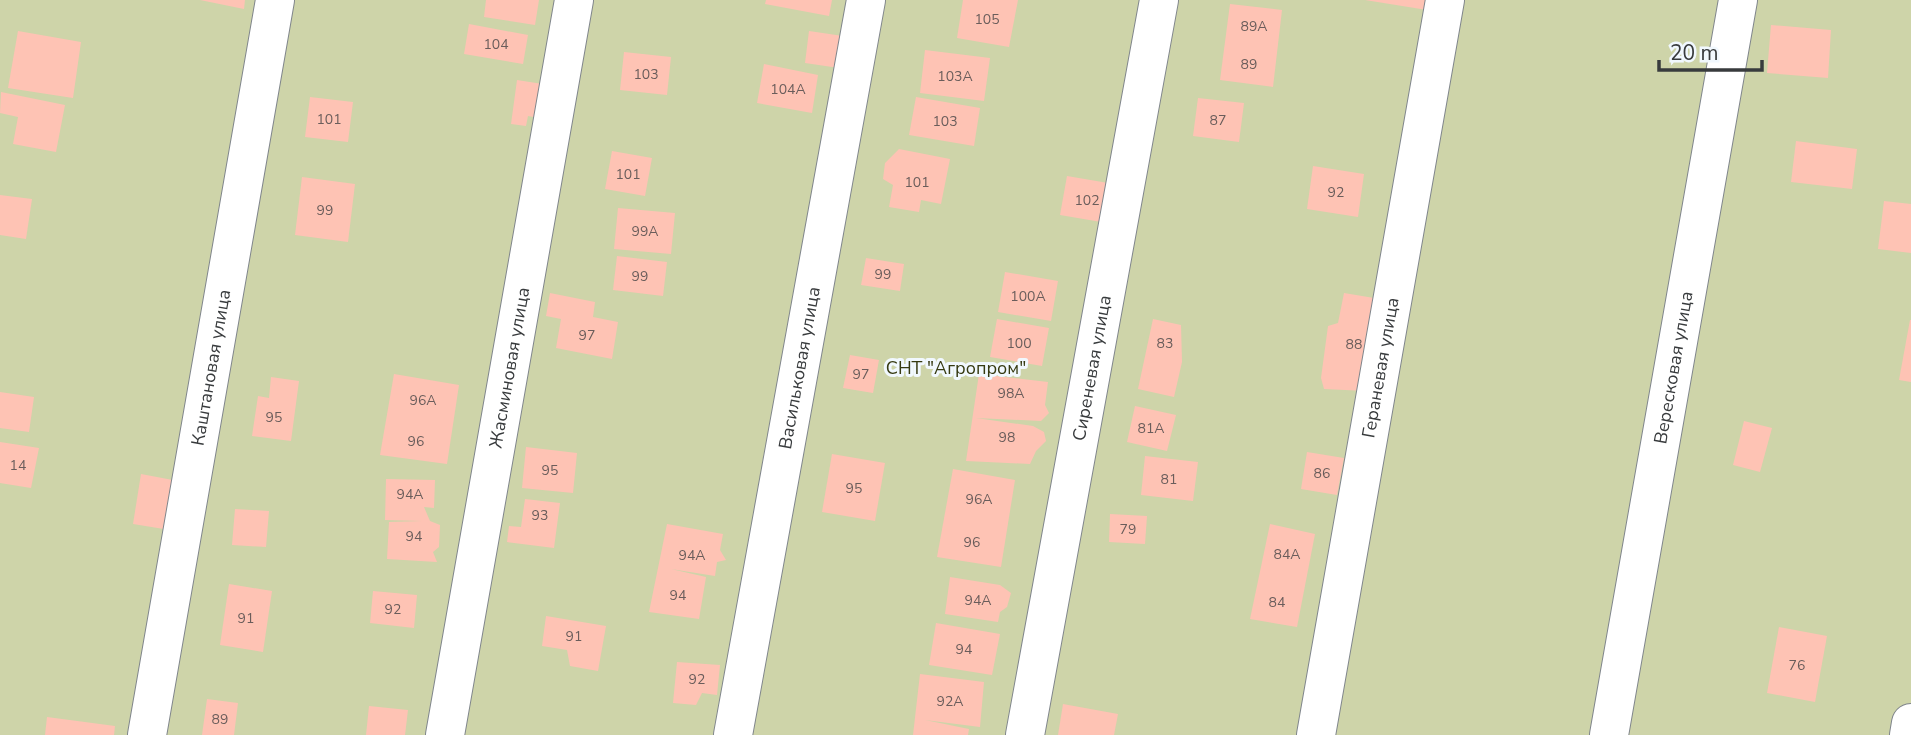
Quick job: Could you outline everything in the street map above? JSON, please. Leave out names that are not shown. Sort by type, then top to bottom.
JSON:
[{"type":"lane","name":"Каштановая улица","points":[[147,735],[275,0]]},
{"type":"lane","name":"Жасминовая улица","points":[[445,735],[574,0]]},
{"type":"lane","name":"Васильковая улица","points":[[733,735],[866,0]]},
{"type":"lane","name":"Сиреневая улица","points":[[1024,735],[1159,0]]},
{"type":"lane","name":"Гераневая улица","points":[[1316,735],[1445,0]]},
{"type":"lane","name":"Вересковая улица","points":[[1609,735],[1738,0]]},
{"type":"lane","points":[[1909,735],[1911,723]]},
{"type":"green space","name":"СНТ \"Агропром\"","points":[[0,0],[1911,0],[1911,735],[0,735]]},
{"type":"building","points":[[200,0],[245,0],[244,9]]},
{"type":"building","points":[[486,0],[539,0],[535,25],[484,17]]},
{"type":"building","points":[[766,0],[832,0],[829,16],[765,4]]},
{"type":"building","points":[[963,0],[1018,0],[1009,47],[957,38]]},
{"type":"building","points":[[1365,0],[1429,0],[1427,10]]},
{"type":"building","points":[[1230,4],[1282,10],[1273,87],[1220,80]]},
{"type":"building","points":[[469,24],[528,35],[523,64],[464,54]]},
{"type":"building","points":[[1771,25],[1831,30],[1828,78],[1767,73]]},
{"type":"building","points":[[18,31],[81,42],[73,98],[8,88]]},
{"type":"building","points":[[809,31],[843,36],[839,68],[805,63]]},
{"type":"building","points":[[925,50],[990,58],[984,101],[920,93]]},
{"type":"building","points":[[624,52],[671,57],[667,95],[620,90]]},
{"type":"building","points":[[764,64],[818,75],[812,113],[757,103]]},
{"type":"building","points":[[517,80],[549,85],[544,119],[528,116],[526,126],[511,124]]},
{"type":"building","points":[[1,92],[65,105],[56,152],[13,144],[18,117],[0,113]]},
{"type":"building","points":[[310,97],[353,102],[348,142],[305,137]]},
{"type":"building","points":[[916,97],[980,108],[974,146],[909,135]]},
{"type":"building","points":[[1198,98],[1244,103],[1239,142],[1193,136]]},
{"type":"building","points":[[1796,141],[1857,149],[1852,189],[1791,182]]},
{"type":"building","points":[[899,149],[950,159],[941,204],[921,200],[919,212],[889,207],[893,185],[883,179],[885,163]]},
{"type":"building","points":[[612,151],[652,158],[645,196],[605,189]]},
{"type":"building","points":[[1313,166],[1364,174],[1358,217],[1307,209]]},
{"type":"building","points":[[1067,176],[1114,184],[1107,223],[1060,215]]},
{"type":"building","points":[[302,177],[355,184],[348,242],[295,235]]},
{"type":"building","points":[[0,195],[32,199],[26,239],[0,235]]},
{"type":"building","points":[[1884,201],[1911,204],[1911,253],[1878,249]]},
{"type":"building","points":[[618,208],[675,213],[671,254],[614,249]]},
{"type":"building","points":[[617,256],[667,262],[663,296],[613,290]]},
{"type":"building","points":[[866,258],[904,264],[900,291],[861,285]]},
{"type":"building","points":[[1005,272],[1058,281],[1051,321],[998,312]]},
{"type":"building","points":[[550,293],[595,302],[593,317],[618,322],[612,359],[556,348],[561,319],[546,316]]},
{"type":"building","points":[[1344,293],[1386,300],[1366,391],[1324,389],[1321,378],[1328,326],[1338,323]]},
{"type":"building","points":[[997,319],[1049,328],[1042,366],[990,357]]},
{"type":"building","points":[[1153,319],[1181,325],[1182,362],[1174,397],[1138,389]]},
{"type":"building","points":[[1911,320],[1911,382],[1899,380]]},
{"type":"building","points":[[850,355],[879,360],[873,393],[843,388]]},
{"type":"building","points":[[394,374],[459,385],[447,464],[380,455]]},
{"type":"building","points":[[979,374],[1048,382],[1045,405],[1049,413],[1041,421],[976,418],[1033,426],[1044,432],[1046,441],[1036,451],[1030,464],[966,461]]},
{"type":"building","points":[[271,377],[299,381],[291,441],[252,436],[258,396],[269,398]]},
{"type":"building","points":[[0,392],[34,397],[29,432],[0,428]]},
{"type":"building","points":[[1135,406],[1176,415],[1167,451],[1127,442]]},
{"type":"building","points":[[1744,421],[1772,428],[1760,472],[1733,465]]},
{"type":"building","points":[[0,442],[39,448],[31,488],[0,483]]},
{"type":"building","points":[[526,447],[577,453],[573,493],[522,488]]},
{"type":"building","points":[[1307,452],[1344,458],[1337,495],[1301,489]]},
{"type":"building","points":[[832,454],[885,463],[875,521],[822,512]]},
{"type":"building","points":[[1145,456],[1198,462],[1193,501],[1141,495]]},
{"type":"building","points":[[953,469],[1015,480],[1001,567],[937,557]]},
{"type":"building","points":[[141,474],[178,481],[170,530],[133,524]]},
{"type":"building","points":[[386,479],[435,480],[434,508],[424,507],[430,521],[440,525],[439,547],[433,552],[437,562],[387,559],[389,522],[422,521],[385,520]]},
{"type":"building","points":[[525,499],[560,503],[554,548],[507,542],[509,526],[521,527]]},
{"type":"building","points":[[235,509],[269,511],[266,547],[232,545]]},
{"type":"building","points":[[1110,514],[1147,516],[1145,544],[1109,542]]},
{"type":"building","points":[[667,524],[723,534],[720,550],[726,560],[717,562],[715,576],[671,569],[706,577],[699,619],[649,612]]},
{"type":"building","points":[[1270,524],[1315,534],[1297,627],[1250,619]]},
{"type":"building","points":[[950,577],[1000,585],[1011,593],[1007,607],[1000,612],[998,622],[945,614]]},
{"type":"building","points":[[229,584],[272,591],[263,652],[220,645]]},
{"type":"building","points":[[373,591],[417,595],[414,628],[370,623]]},
{"type":"building","points":[[546,616],[606,626],[598,671],[570,666],[567,650],[542,646]]},
{"type":"building","points":[[936,623],[1000,634],[992,675],[929,665]]},
{"type":"building","points":[[1779,627],[1827,636],[1815,702],[1767,693]]},
{"type":"building","points":[[677,662],[720,665],[717,695],[702,693],[696,705],[673,703]]},
{"type":"building","points":[[920,674],[984,682],[980,727],[925,720],[969,729],[968,735],[913,735]]},
{"type":"building","points":[[207,699],[238,703],[234,735],[202,735]]},
{"type":"building","points":[[1063,704],[1118,714],[1114,735],[1058,735]]},
{"type":"building","points":[[369,706],[408,710],[405,735],[366,735]]},
{"type":"building","points":[[47,717],[115,726],[114,735],[45,735]]}]
